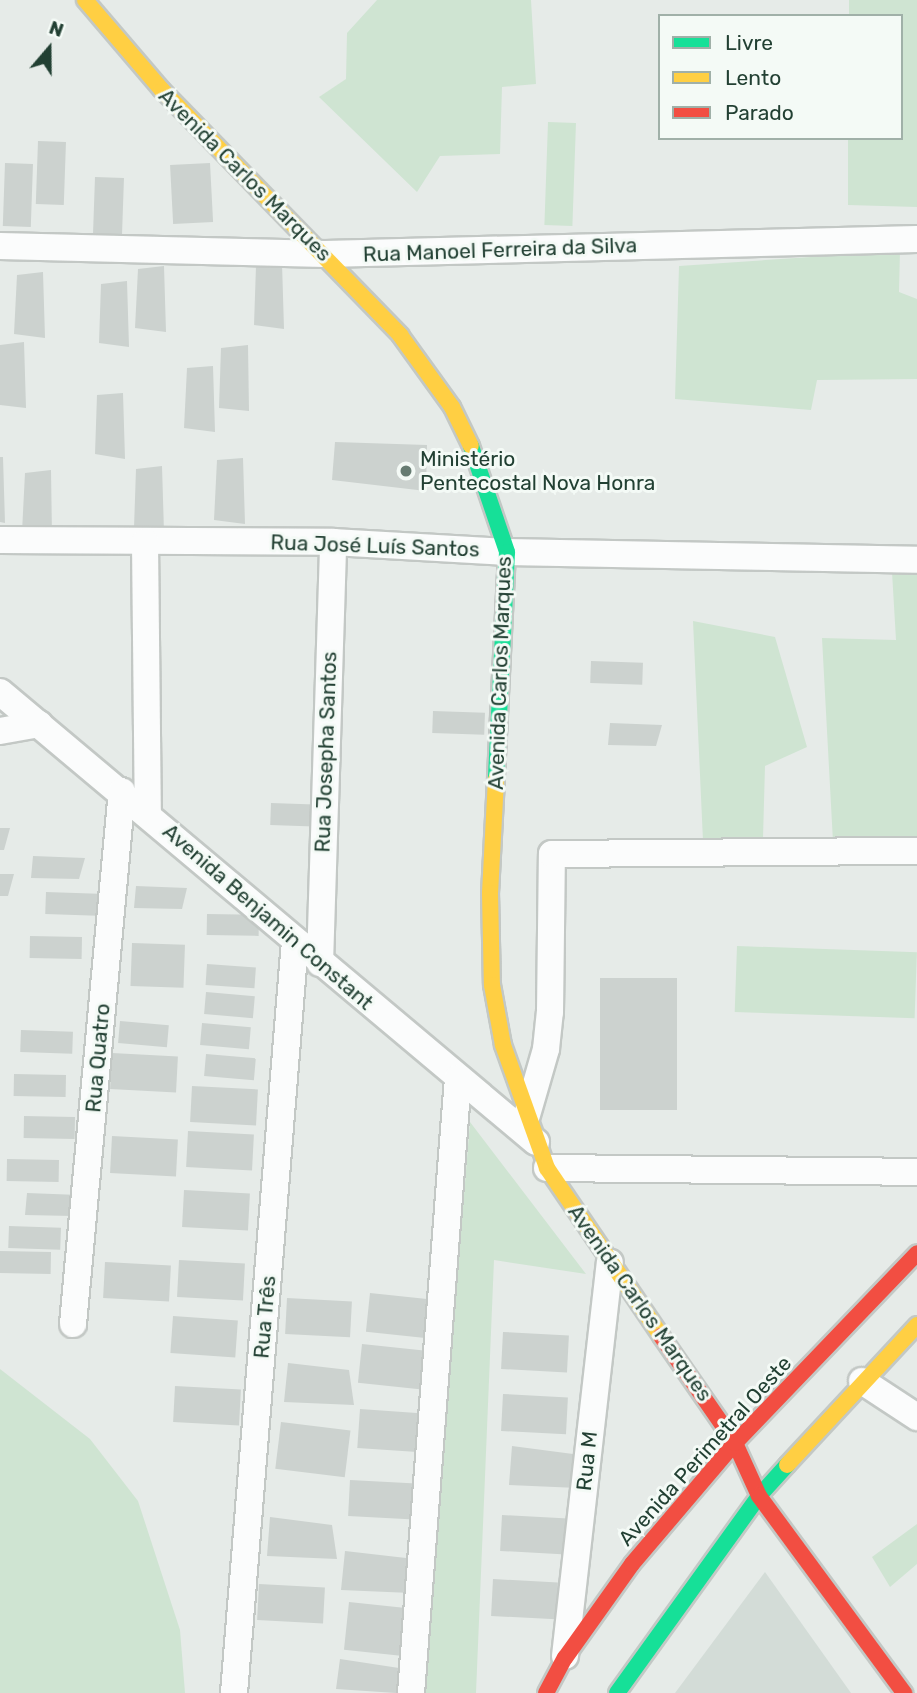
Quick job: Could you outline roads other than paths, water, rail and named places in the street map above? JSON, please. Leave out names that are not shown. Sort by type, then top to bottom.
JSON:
[{"type":"street","name":"Avenida Carlos Marques","points":[[85,0],[162,90],[400,335],[452,407],[474,453],[507,552],[490,893],[491,966],[503,1045],[536,1142],[547,1168],[735,1443],[759,1496],[904,1693]]},
{"type":"street","name":"Rua Manoel Ferreira da Silva","points":[[0,246],[324,254],[917,239]]},
{"type":"street","name":"Rua José Luís Santos","points":[[0,541],[332,542],[507,552],[917,560]]},
{"type":"street","points":[[145,542],[148,813]]},
{"type":"street","name":"Rua Josepha Santos","points":[[320,963],[332,542]]},
{"type":"street","name":"Avenida Benjamin Constant","points":[[0,692],[122,791],[320,963],[536,1142]]},
{"type":"street","points":[[0,731],[38,724]]},
{"type":"street","name":"Rua Quatro","points":[[73,1324],[122,791]]},
{"type":"street","points":[[527,1115],[546,1049],[550,1012],[552,854],[917,851]]},
{"type":"street","name":"Rua Três","points":[[234,1693],[295,941]]},
{"type":"street","points":[[411,1693],[458,1078]]},
{"type":"street","points":[[547,1168],[917,1172]]},
{"type":"street","name":"Avenida Perimetral Oeste","points":[[546,1693],[565,1658],[632,1564],[735,1443],[917,1253]]},
{"type":"street","name":"Rua M","points":[[565,1658],[610,1263]]},
{"type":"street","points":[[617,1693],[759,1496],[862,1381],[917,1325]]},
{"type":"street","points":[[862,1381],[917,1417]]},
{"type":"place","name":"Ministério Pentecostal Nova Honra","points":[[406,471]]}]
